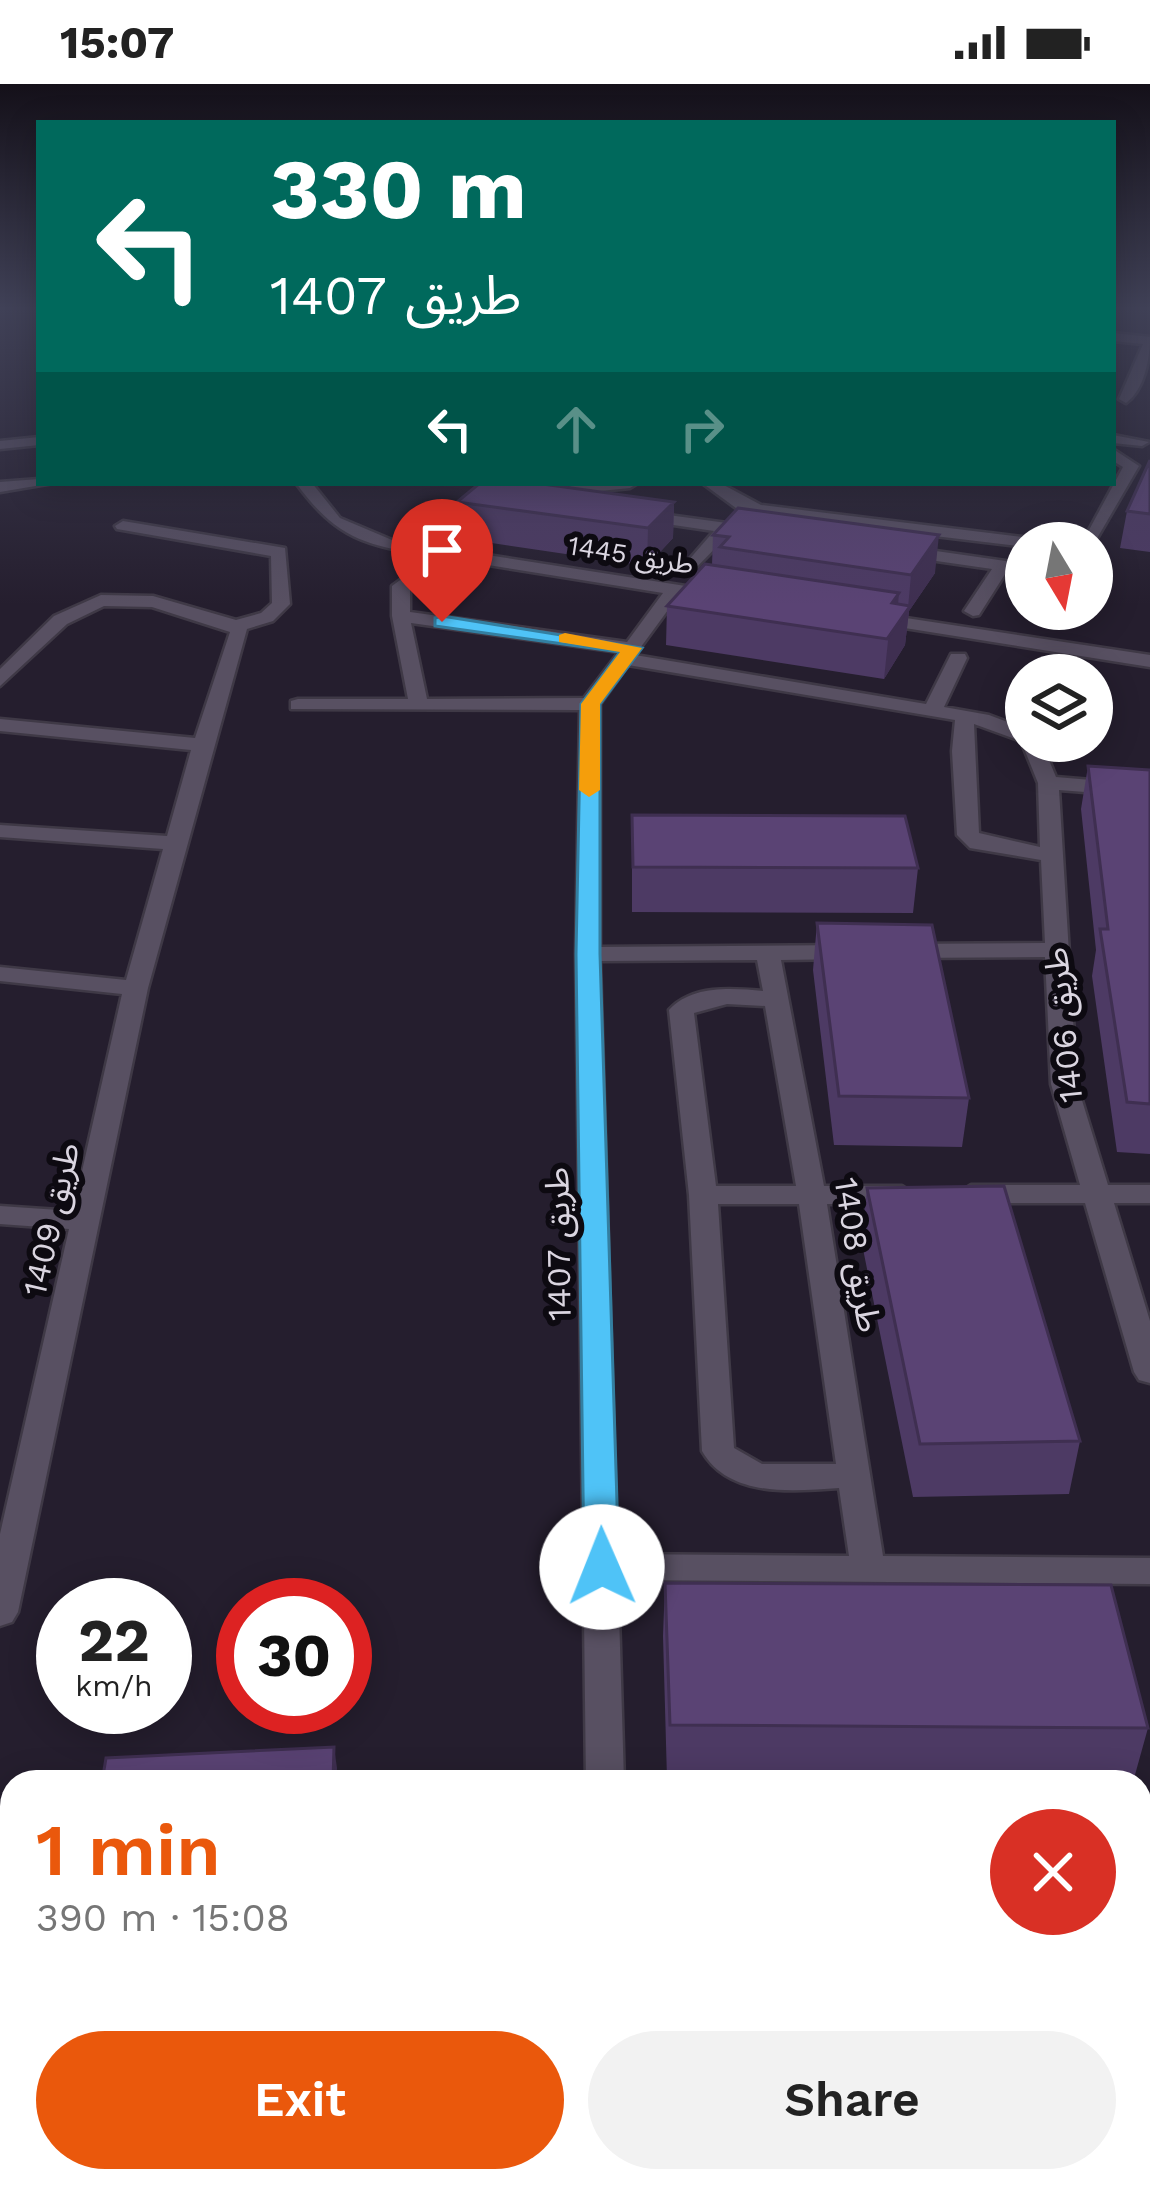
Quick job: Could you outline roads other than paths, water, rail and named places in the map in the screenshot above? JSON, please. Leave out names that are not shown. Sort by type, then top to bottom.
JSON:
[{"type":"street","points":[[1116,439],[1142,442]]},
{"type":"street","points":[[0,445],[36,441]]},
{"type":"street","points":[[1116,456],[1131,466],[1150,468]]},
{"type":"street","points":[[1101,522],[1131,466]]},
{"type":"street","points":[[0,487],[36,484]]},
{"type":"street","name":"طريق 1445","points":[[306,486],[318,505],[346,529],[388,544],[688,583]]},
{"type":"street","points":[[556,486],[501,494],[586,509],[564,486]]},
{"type":"street","points":[[714,486],[742,506],[1005,540]]},
{"type":"street","points":[[609,512],[772,534]]},
{"type":"street","points":[[819,540],[841,520]]},
{"type":"street","points":[[0,680],[70,608],[90,602],[168,604],[237,626],[267,617],[281,604],[279,552],[123,526]]},
{"type":"street","points":[[298,705],[590,704],[726,528]]},
{"type":"street","points":[[888,550],[1003,565],[973,611]]},
{"type":"street","points":[[418,702],[400,596],[408,577],[447,554]]},
{"type":"street","points":[[856,615],[1150,661]]},
{"type":"street","points":[[401,616],[629,653]]},
{"type":"street","name":"طريق 1409","points":[[0,1612],[136,988],[237,626]]},
{"type":"street","points":[[1116,653],[1150,651]]},
{"type":"street","name":"طريق 1406","points":[[629,653],[1005,726]]},
{"type":"street","points":[[932,711],[958,658]]},
{"type":"street","name":"طريق 1407","points":[[590,704],[588,954],[605,1770]]},
{"type":"street","points":[[965,716],[962,752],[968,835],[978,843],[1051,855]]},
{"type":"street","points":[[0,725],[205,745]]},
{"type":"street","name":"طريق 1406","points":[[1039,762],[1048,783],[1064,1084],[1093,1194],[1150,1372]]},
{"type":"street","points":[[1048,783],[1150,791]]},
{"type":"street","points":[[0,831],[176,843]]},
{"type":"street","points":[[588,954],[1054,950]]},
{"type":"street","name":"طريق 1408","points":[[768,952],[812,1195],[868,1570]]},
{"type":"street","points":[[0,974],[136,988]]},
{"type":"street","points":[[777,1000],[715,997],[693,1000],[681,1010],[703,1195],[718,1451],[728,1467],[753,1476],[857,1475]]},
{"type":"street","points":[[703,1195],[1150,1194]]},
{"type":"street","points":[[0,1215],[86,1221]]},
{"type":"street","points":[[602,1567],[1150,1571]]}]
